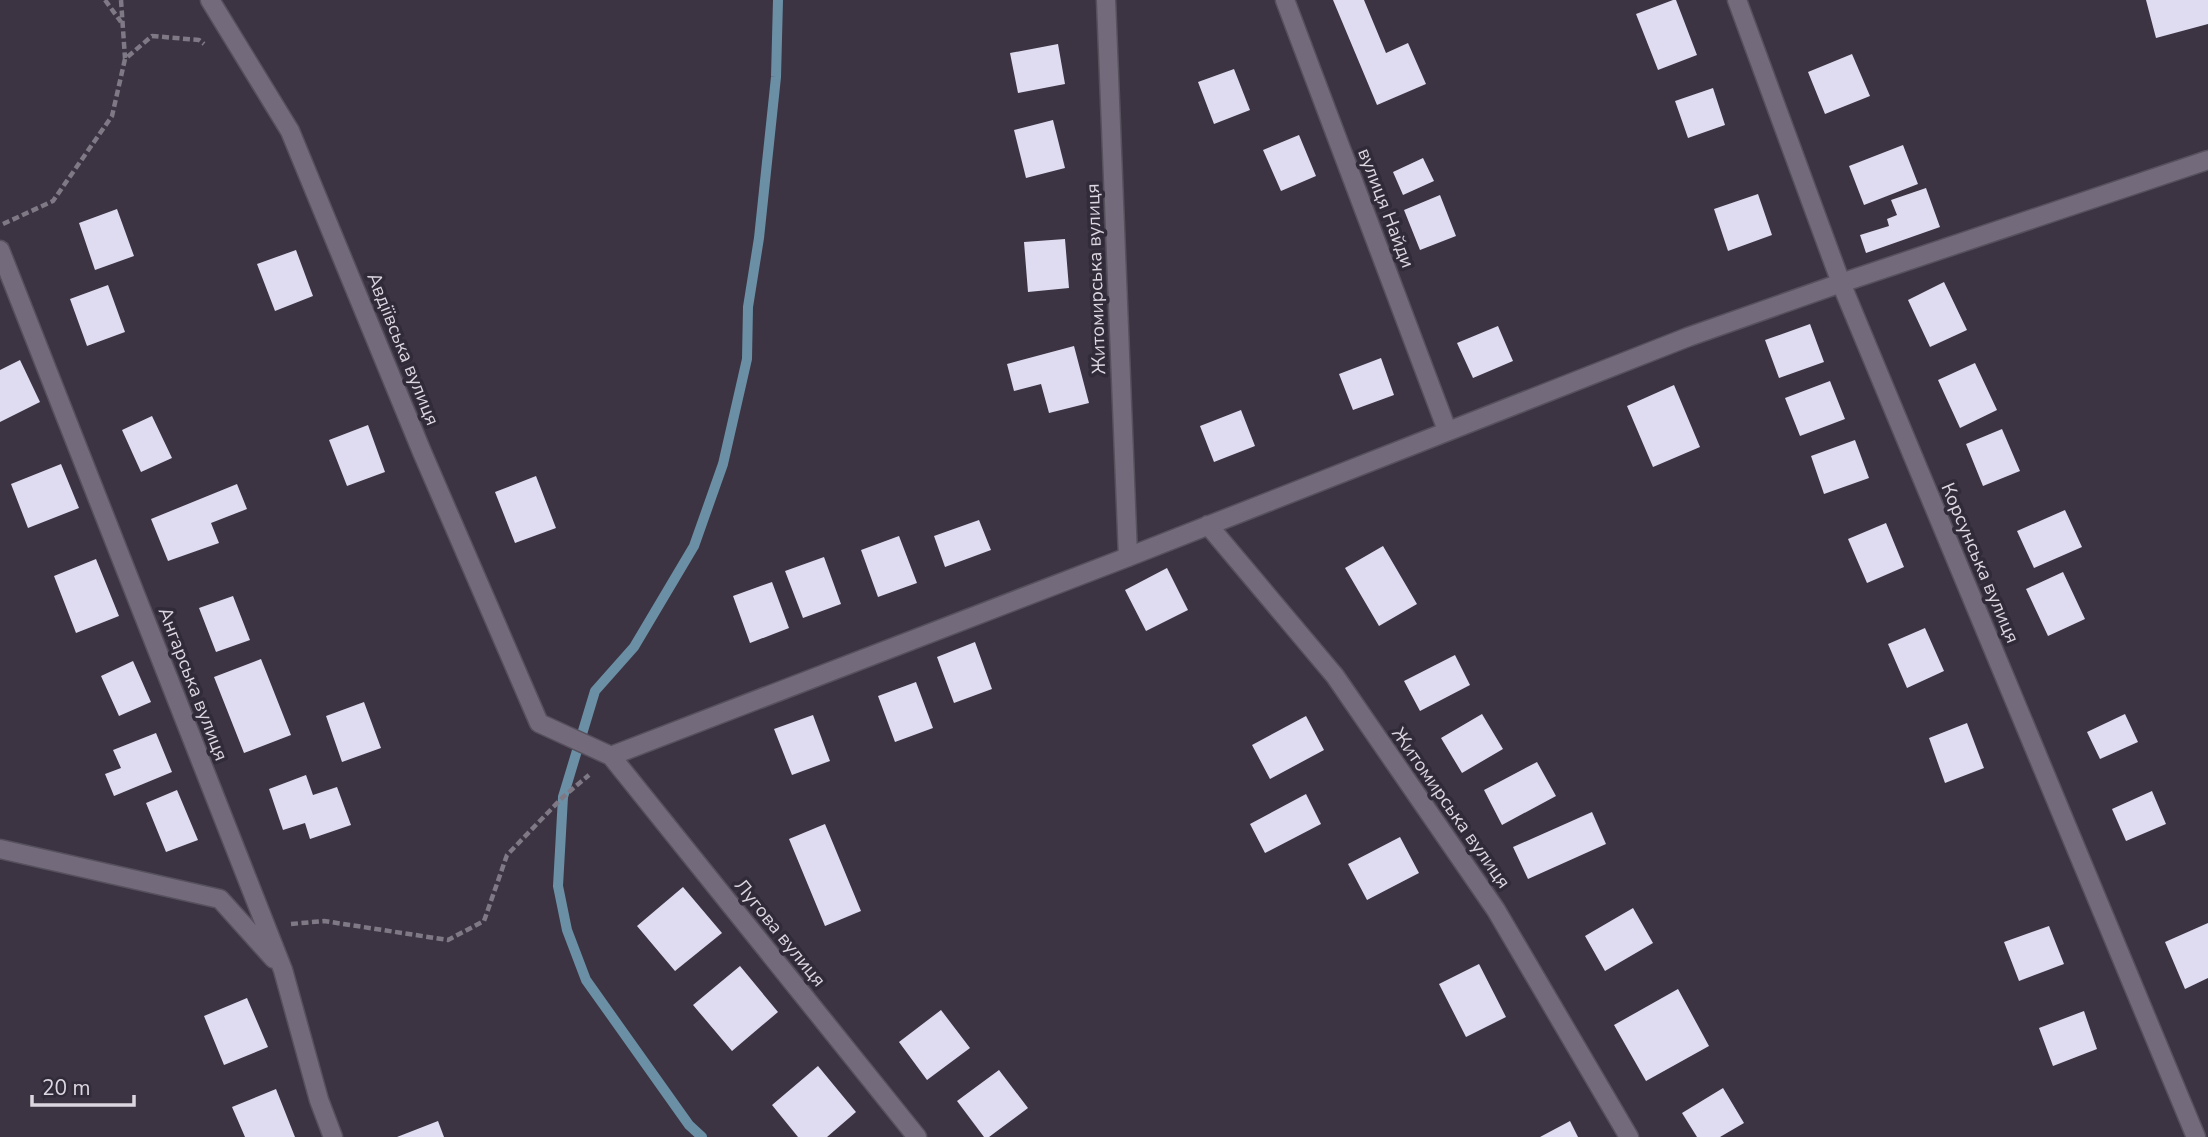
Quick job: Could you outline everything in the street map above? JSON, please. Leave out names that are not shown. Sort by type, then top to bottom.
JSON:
[{"type":"street","name":"Авдіївська вулиця","points":[[210,0],[290,131],[539,723],[611,756]]},
{"type":"street","name":"Житомирська вулиця","points":[[1106,0],[1128,557]]},
{"type":"street","name":"вулиця Найди","points":[[1284,0],[1447,430]]},
{"type":"street","name":"Корсунська вулиця","points":[[1737,0],[1841,283],[2196,1137]]},
{"type":"street","points":[[611,756],[1688,337],[2208,160]]},
{"type":"street","name":"Ангарська вулиця","points":[[0,250],[283,970],[319,1100],[333,1137]]},
{"type":"street","name":"Житомирська вулиця","points":[[1208,525],[1335,676],[1496,910],[1629,1137]]},
{"type":"street","name":"Лугова вулиця","points":[[611,756],[917,1137]]},
{"type":"street","points":[[0,849],[220,898],[283,970]]},
{"type":"path","points":[[105,0],[122,23]]},
{"type":"path","points":[[0,225],[53,201],[112,116],[125,59],[121,0]]},
{"type":"path","points":[[125,59],[152,36],[199,40],[209,47]]},
{"type":"path","points":[[283,970],[291,923],[324,921],[448,940],[484,921],[507,855],[563,797],[611,756]]},
{"type":"building","points":[[1333,0],[1364,0],[1386,53],[1408,43],[1426,84],[1377,105]]},
{"type":"building","points":[[1676,0],[1697,55],[1658,70],[1636,14]]},
{"type":"building","points":[[2146,0],[2208,0],[2208,24],[2156,38]]},
{"type":"building","points":[[1058,44],[1065,84],[1018,93],[1010,53]]},
{"type":"building","points":[[1852,54],[1870,96],[1825,114],[1808,72]]},
{"type":"building","points":[[1234,69],[1250,110],[1214,124],[1198,82]]},
{"type":"building","points":[[1713,88],[1725,125],[1688,138],[1675,101]]},
{"type":"building","points":[[1053,120],[1065,168],[1026,178],[1014,130]]},
{"type":"building","points":[[1299,135],[1316,176],[1281,191],[1263,150]]},
{"type":"building","points":[[1903,145],[1918,184],[1864,205],[1849,166]]},
{"type":"building","points":[[1423,158],[1434,181],[1403,195],[1393,172]]},
{"type":"building","points":[[1926,188],[1940,227],[1866,253],[1860,235],[1889,226],[1887,219],[1897,215],[1891,200]]},
{"type":"building","points":[[1758,194],[1772,235],[1728,251],[1714,209]]},
{"type":"building","points":[[1440,195],[1456,236],[1420,250],[1404,210]]},
{"type":"building","points":[[117,209],[134,256],[95,270],[79,223]]},
{"type":"building","points":[[1065,239],[1069,288],[1028,292],[1024,242]]},
{"type":"building","points":[[296,250],[313,296],[275,311],[257,264]]},
{"type":"building","points":[[1944,282],[1967,330],[1930,347],[1908,300]]},
{"type":"building","points":[[108,285],[125,332],[87,346],[70,299]]},
{"type":"building","points":[[1810,324],[1824,362],[1779,378],[1765,340]]},
{"type":"building","points":[[1498,326],[1513,361],[1473,378],[1457,343]]},
{"type":"building","points":[[1074,346],[1089,403],[1049,413],[1041,384],[1014,391],[1007,364]]},
{"type":"building","points":[[1381,358],[1394,395],[1353,410],[1339,374]]},
{"type":"building","points":[[20,360],[40,402],[0,422],[0,370]]},
{"type":"building","points":[[1975,363],[1997,410],[1960,428],[1938,380]]},
{"type":"building","points":[[1830,381],[1845,419],[1800,436],[1785,398]]},
{"type":"building","points":[[1674,385],[1700,447],[1653,467],[1627,406]]},
{"type":"building","points":[[1241,410],[1255,446],[1214,462],[1200,426]]},
{"type":"building","points":[[152,416],[172,458],[141,472],[122,430]]},
{"type":"building","points":[[368,425],[385,472],[347,486],[329,440]]},
{"type":"building","points":[[2002,429],[2020,471],[1983,486],[1966,444]]},
{"type":"building","points":[[1855,440],[1869,478],[1824,494],[1811,456]]},
{"type":"building","points":[[61,464],[79,508],[28,528],[11,484]]},
{"type":"building","points":[[536,476],[556,528],[515,543],[495,492]]},
{"type":"building","points":[[237,484],[247,509],[211,523],[219,543],[168,561],[151,519]]},
{"type":"building","points":[[2065,510],[2082,547],[2034,568],[2017,531]]},
{"type":"building","points":[[979,520],[991,550],[945,567],[934,536]]},
{"type":"building","points":[[1886,523],[1904,567],[1867,583],[1848,539]]},
{"type":"building","points":[[899,536],[917,583],[878,597],[861,550]]},
{"type":"building","points":[[1383,546],[1417,604],[1379,626],[1345,568]]},
{"type":"building","points":[[824,557],[841,604],[803,618],[785,571]]},
{"type":"building","points":[[96,559],[119,616],[76,633],[54,576]]},
{"type":"building","points":[[1167,568],[1188,610],[1146,631],[1125,590]]},
{"type":"building","points":[[2063,572],[2085,619],[2048,636],[2026,589]]},
{"type":"building","points":[[772,582],[789,628],[750,643],[733,596]]},
{"type":"building","points":[[233,596],[250,640],[216,652],[199,608]]},
{"type":"building","points":[[1925,628],[1944,671],[1907,688],[1888,644]]},
{"type":"building","points":[[975,642],[992,689],[954,703],[937,657]]},
{"type":"building","points":[[1455,655],[1470,685],[1420,711],[1404,681]]},
{"type":"building","points":[[261,659],[291,735],[244,753],[214,677]]},
{"type":"building","points":[[133,661],[151,702],[119,716],[101,676]]},
{"type":"building","points":[[916,682],[933,728],[895,742],[878,696]]},
{"type":"building","points":[[364,702],[381,748],[342,762],[326,716]]},
{"type":"building","points":[[1482,714],[1503,749],[1462,773],[1441,738]]},
{"type":"building","points":[[2125,714],[2138,742],[2100,759],[2087,732]]},
{"type":"building","points":[[813,715],[830,761],[792,775],[774,729]]},
{"type":"building","points":[[1306,716],[1324,750],[1270,779],[1252,745]]},
{"type":"building","points":[[1967,723],[1984,768],[1945,783],[1929,738]]},
{"type":"building","points":[[156,733],[172,772],[114,796],[105,774],[121,768],[113,750]]},
{"type":"building","points":[[1537,762],[1556,796],[1502,825],[1484,790]]},
{"type":"building","points":[[306,775],[313,795],[337,787],[351,825],[310,839],[305,823],[283,830],[269,789]]},
{"type":"building","points":[[177,790],[198,840],[166,852],[146,803]]},
{"type":"building","points":[[2152,791],[2166,824],[2126,841],[2112,809]]},
{"type":"building","points":[[1306,794],[1321,824],[1265,853],[1250,824]]},
{"type":"building","points":[[1592,812],[1606,844],[1528,879],[1513,847]]},
{"type":"building","points":[[825,824],[861,911],[825,926],[789,839]]},
{"type":"building","points":[[1400,837],[1419,873],[1367,900],[1348,864]]},
{"type":"building","points":[[683,887],[722,933],[675,971],[637,926]]},
{"type":"building","points":[[1633,908],[1653,943],[1605,971],[1585,936]]},
{"type":"building","points":[[2208,923],[2208,978],[2185,989],[2165,942]]},
{"type":"building","points":[[2049,926],[2064,964],[2019,981],[2004,942]]},
{"type":"building","points":[[1479,964],[1506,1017],[1466,1037],[1439,984]]},
{"type":"building","points":[[740,966],[778,1012],[732,1051],[693,1005]]},
{"type":"building","points":[[1678,989],[1709,1046],[1646,1081],[1614,1025]]},
{"type":"building","points":[[247,998],[268,1047],[224,1065],[204,1016]]},
{"type":"building","points":[[941,1010],[970,1048],[927,1080],[899,1042]]},
{"type":"building","points":[[2084,1011],[2097,1049],[2053,1066],[2039,1028]]},
{"type":"building","points":[[818,1066],[856,1112],[827,1137],[798,1137],[772,1105]]},
{"type":"building","points":[[999,1070],[1028,1108],[989,1137],[984,1137],[957,1101]]},
{"type":"building","points":[[1723,1088],[1744,1123],[1720,1137],[1697,1137],[1682,1113]]},
{"type":"building","points":[[276,1089],[295,1137],[245,1137],[232,1107]]},
{"type":"building","points":[[438,1121],[444,1137],[397,1137]]},
{"type":"building","points":[[1570,1121],[1578,1137],[1540,1137]]},
{"type":"waterway","points":[[702,1137],[689,1125],[586,980],[567,930],[558,886],[563,797],[595,691],[634,647],[694,546],[723,464],[747,359],[748,307],[759,238],[776,77],[778,0]]}]
